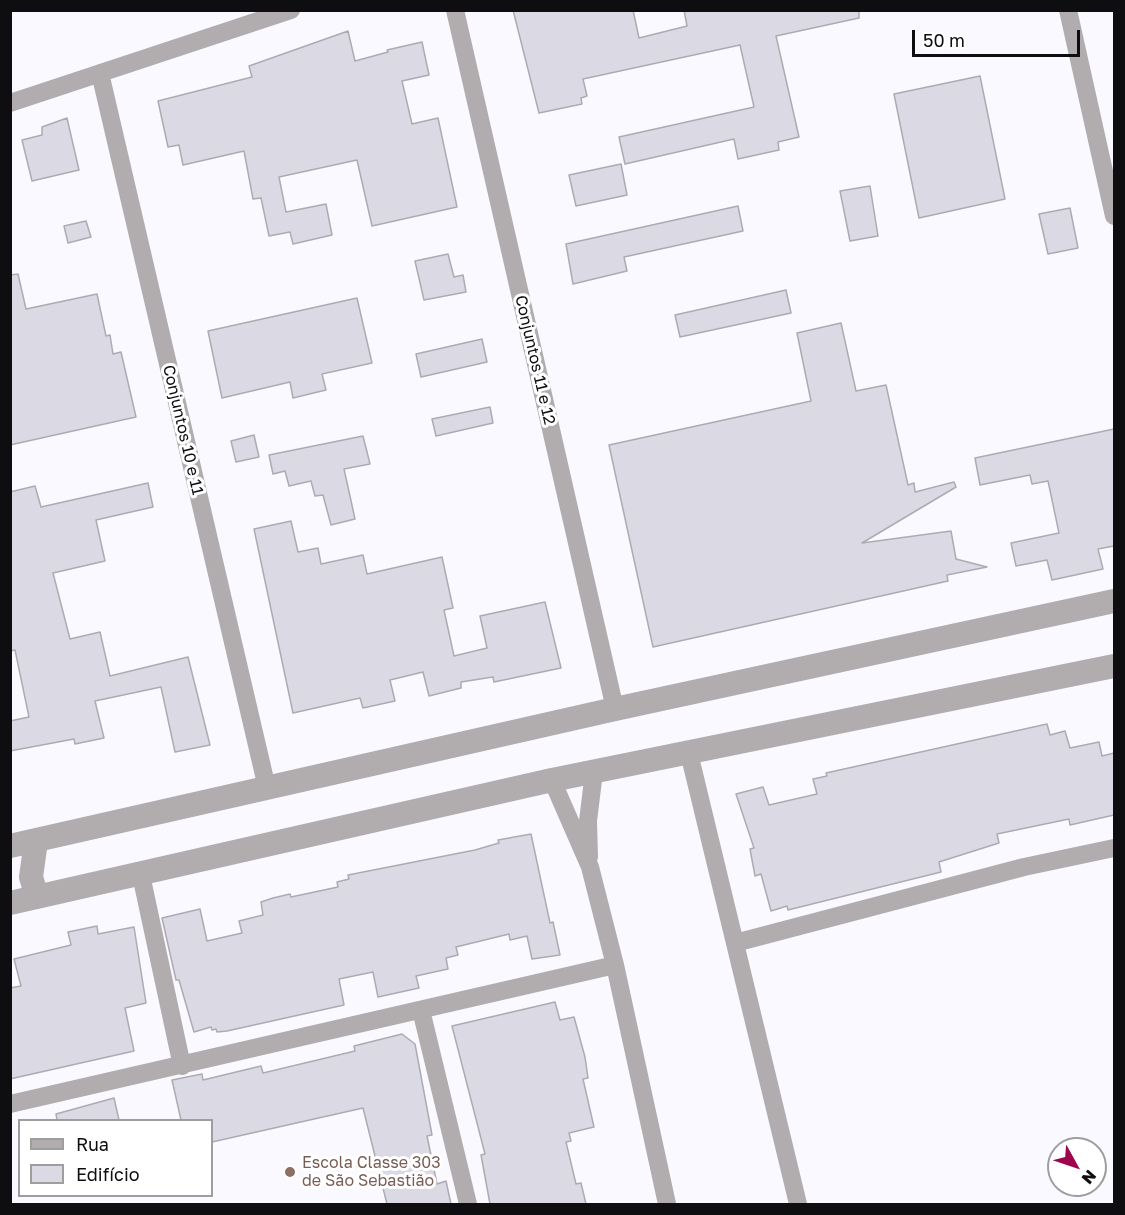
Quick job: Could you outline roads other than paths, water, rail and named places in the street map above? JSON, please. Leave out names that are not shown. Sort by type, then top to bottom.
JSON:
[{"type":"street","points":[[10,103],[291,10]]},
{"type":"street","name":"Conjuntos 11 e 12","points":[[455,10],[615,709]]},
{"type":"street","points":[[1068,10],[1114,216]]},
{"type":"street","name":"Conjuntos 10 e 11","points":[[100,73],[267,788]]},
{"type":"street","points":[[10,846],[615,709],[1114,601]]},
{"type":"street","points":[[10,903],[552,780],[1114,666]]},
{"type":"street","points":[[689,753],[798,1204]]},
{"type":"street","points":[[590,867],[588,821],[594,772]]},
{"type":"street","points":[[552,780],[590,867],[615,965],[667,1204]]},
{"type":"street","points":[[36,841],[31,877],[37,897]]},
{"type":"street","points":[[735,943],[1024,867],[1114,848]]},
{"type":"street","points":[[141,874],[182,1066]]},
{"type":"street","points":[[10,1104],[615,965]]},
{"type":"street","points":[[421,1010],[468,1204]]},
{"type":"place","name":"Escola Classe 303 de São Sebastião","points":[[290,1172]]}]
